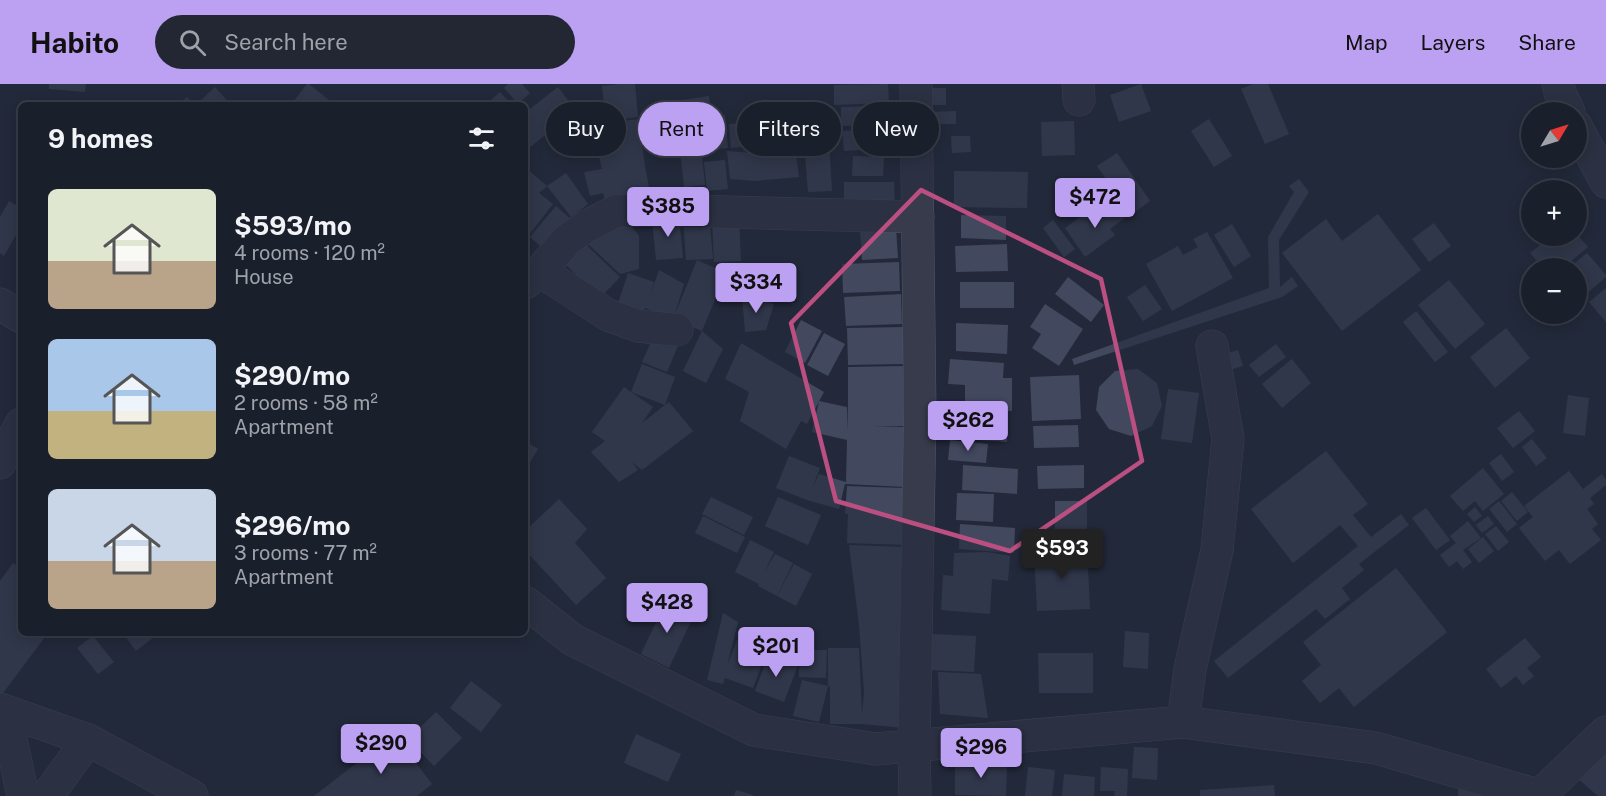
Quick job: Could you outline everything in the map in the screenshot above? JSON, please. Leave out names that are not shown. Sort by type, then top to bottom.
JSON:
[{"type":"street","points":[[915,796],[920,416],[916,84]]},
{"type":"street","points":[[1558,84],[1564,102]]},
{"type":"street","points":[[1587,147],[1606,182]]},
{"type":"street","points":[[676,330],[638,326],[608,315],[532,277],[567,240],[587,226],[616,211],[918,217]]},
{"type":"street","points":[[0,304],[18,315]]},
{"type":"street","points":[[1183,722],[1190,669],[1217,550],[1228,439],[1212,346]]},
{"type":"street","points":[[0,463],[18,430]]},
{"type":"street","points":[[528,604],[573,640],[754,730],[876,749],[1183,722],[1376,748],[1540,796],[1606,732]]},
{"type":"street","points":[[3,710],[88,740],[192,796]]},
{"type":"street","points":[[3,710],[23,796]]},
{"type":"street","points":[[47,796],[88,740]]},
{"type":"highlighted area","points":[[921,190],[1101,279],[1142,461],[1010,551],[836,501],[791,323]]},
{"type":"building","points":[[49,84],[86,84],[85,92],[49,89]]},
{"type":"building","points":[[309,84],[331,102],[293,102]]},
{"type":"building","points":[[508,84],[522,84],[530,93],[520,102],[516,102],[504,88]]},
{"type":"building","points":[[635,84],[638,117],[626,119],[626,102],[604,102],[602,86]]},
{"type":"building","points":[[888,84],[889,102],[853,102],[853,104],[841,105],[841,102],[834,102],[834,85]]},
{"type":"building","points":[[1141,84],[1151,111],[1119,122],[1110,95]]},
{"type":"building","points":[[1253,84],[1268,84],[1289,134],[1265,144],[1241,89]]},
{"type":"building","points":[[215,87],[228,102],[199,102]]},
{"type":"building","points":[[558,87],[569,102],[546,102],[546,135],[528,149],[528,111]]},
{"type":"building","points":[[931,88],[946,88],[946,105],[931,102]]},
{"type":"building","points":[[500,92],[509,102],[493,102],[491,100]]},
{"type":"building","points":[[709,96],[710,102],[676,102]]},
{"type":"building","points":[[187,97],[191,102],[181,102]]},
{"type":"building","points":[[841,107],[853,107],[853,126],[841,126]]},
{"type":"building","points":[[956,111],[956,124],[939,124],[939,112]]},
{"type":"building","points":[[725,115],[728,148],[725,148]]},
{"type":"building","points":[[638,119],[638,156],[644,156],[650,192],[605,200],[603,193],[590,196],[584,172],[602,169],[599,156],[626,156],[626,121]]},
{"type":"building","points":[[1209,119],[1232,156],[1214,167],[1191,131]]},
{"type":"building","points":[[1074,121],[1075,155],[1042,156],[1041,122]]},
{"type":"building","points":[[737,123],[737,147],[731,148],[729,124]]},
{"type":"building","points":[[853,130],[853,150],[844,151],[842,131]]},
{"type":"building","points":[[951,136],[970,136],[971,152],[952,153]]},
{"type":"building","points":[[727,151],[737,152],[737,156],[796,156],[799,177],[755,181],[730,179]]},
{"type":"building","points":[[1117,153],[1150,201],[1131,215],[1097,166]]},
{"type":"building","points":[[702,156],[705,185],[684,187],[681,158]]},
{"type":"building","points":[[805,156],[830,156],[832,191],[808,192]]},
{"type":"building","points":[[853,156],[884,157],[883,176],[852,176]]},
{"type":"building","points":[[725,160],[728,189],[707,191],[704,162]]},
{"type":"building","points":[[528,170],[547,186],[539,193],[553,204],[528,236]]},
{"type":"building","points":[[954,171],[1028,172],[1027,208],[954,207]]},
{"type":"building","points":[[566,173],[588,204],[571,217],[547,186]]},
{"type":"building","points":[[1299,179],[1309,192],[1279,240],[1280,287],[1292,277],[1298,286],[1282,297],[1074,365],[1072,359],[1269,288],[1268,237],[1294,192],[1289,186]]},
{"type":"building","points":[[844,182],[894,182],[895,206],[844,206]]},
{"type":"building","points":[[9,201],[18,206],[18,231],[4,256],[0,253],[0,217]]},
{"type":"building","points":[[1116,204],[1126,217],[1110,229],[1115,235],[1085,257],[1065,228],[1094,207],[1100,215]]},
{"type":"building","points":[[556,206],[572,220],[545,250],[530,237]]},
{"type":"building","points":[[1378,214],[1421,270],[1342,331],[1282,253],[1326,219],[1342,241]]},
{"type":"building","points":[[709,215],[713,259],[686,260],[683,217]]},
{"type":"building","points":[[961,215],[1006,216],[1006,240],[961,238]]},
{"type":"building","points":[[679,216],[683,258],[656,260],[652,219]]},
{"type":"building","points":[[739,216],[741,261],[714,262],[712,218]]},
{"type":"building","points":[[626,219],[639,236],[639,269],[620,274],[586,242]]},
{"type":"building","points":[[1053,220],[1075,249],[1064,257],[1043,228]]},
{"type":"building","points":[[1434,223],[1451,246],[1429,262],[1412,239]]},
{"type":"building","points":[[1232,224],[1251,256],[1234,267],[1214,235]]},
{"type":"building","points":[[896,228],[898,258],[862,260],[860,230]]},
{"type":"building","points":[[1207,232],[1233,278],[1172,311],[1146,264],[1178,246],[1183,255],[1198,247],[1193,239]]},
{"type":"building","points":[[581,240],[620,277],[600,298],[562,261]]},
{"type":"building","points":[[1007,244],[1008,271],[956,272],[955,246]]},
{"type":"building","points":[[1539,246],[1588,247],[1575,258],[1534,258],[1530,253]]},
{"type":"building","points":[[1587,253],[1606,275],[1587,293],[1587,258],[1581,258]]},
{"type":"building","points":[[697,260],[726,273],[702,331],[645,308],[643,314],[617,306],[628,273],[654,282],[650,296],[659,270],[684,284],[674,317]]},
{"type":"building","points":[[899,262],[900,291],[843,293],[842,264]]},
{"type":"building","points":[[1068,277],[1104,305],[1091,322],[1055,294]]},
{"type":"building","points":[[1449,280],[1485,324],[1455,349],[1418,305]]},
{"type":"building","points":[[960,282],[1014,282],[1014,308],[960,308]]},
{"type":"building","points":[[1145,285],[1162,309],[1143,321],[1127,297]]},
{"type":"building","points":[[1606,288],[1606,322],[1589,302]]},
{"type":"building","points":[[742,294],[774,304],[766,330],[745,332]]},
{"type":"building","points":[[901,294],[902,324],[846,326],[844,297]]},
{"type":"building","points":[[1045,304],[1083,329],[1059,366],[1032,348],[1041,334],[1030,327]]},
{"type":"building","points":[[1416,311],[1448,352],[1435,362],[1403,322]]},
{"type":"building","points":[[801,320],[822,331],[805,363],[785,352]]},
{"type":"building","points":[[956,323],[1008,325],[1007,354],[956,351]]},
{"type":"building","points":[[903,327],[904,364],[848,365],[847,328]]},
{"type":"building","points":[[1506,328],[1530,358],[1495,388],[1470,357]]},
{"type":"building","points":[[656,331],[680,341],[667,372],[642,362]]},
{"type":"building","points":[[702,331],[723,349],[706,383],[683,371]]},
{"type":"building","points":[[824,333],[845,344],[828,376],[807,365]]},
{"type":"building","points":[[741,343],[824,392],[807,424],[801,421],[786,449],[740,421],[749,392],[725,379]]},
{"type":"building","points":[[1276,344],[1286,357],[1259,377],[1249,365]]},
{"type":"building","points":[[1238,350],[1243,366],[1226,371],[1221,355]]},
{"type":"building","points":[[950,359],[1004,363],[1003,378],[1012,378],[1012,411],[965,411],[965,385],[948,384]]},
{"type":"building","points":[[1292,359],[1311,383],[1282,408],[1262,384]]},
{"type":"building","points":[[642,364],[675,377],[665,405],[631,392]]},
{"type":"building","points":[[903,366],[904,426],[873,426],[906,427],[904,487],[845,484],[839,509],[776,488],[789,456],[820,468],[811,491],[819,474],[846,482],[847,440],[812,432],[819,401],[847,407],[848,431],[848,367]]},
{"type":"building","points":[[1138,369],[1157,383],[1162,406],[1152,426],[1131,436],[1109,429],[1096,410],[1099,387],[1115,371]]},
{"type":"building","points":[[1079,375],[1081,419],[1032,421],[1030,377]]},
{"type":"building","points":[[624,387],[653,407],[642,423],[669,402],[693,431],[642,470],[632,462],[638,470],[619,482],[591,452],[605,441],[592,432]]},
{"type":"building","points":[[1168,389],[1199,393],[1192,443],[1161,439]]},
{"type":"building","points":[[1568,395],[1589,398],[1585,436],[1563,433]]},
{"type":"building","points":[[1519,411],[1535,431],[1513,448],[1497,428]]},
{"type":"building","points":[[954,413],[1008,417],[1007,442],[952,438]]},
{"type":"building","points":[[1078,425],[1079,447],[1034,448],[1033,426]]},
{"type":"building","points":[[1532,439],[1547,458],[1536,466],[1522,447]]},
{"type":"building","points":[[950,440],[988,444],[986,463],[948,460]]},
{"type":"building","points":[[528,443],[538,449],[528,466]]},
{"type":"building","points":[[1326,451],[1368,504],[1353,515],[1371,537],[1401,514],[1409,525],[1359,564],[1364,570],[1342,588],[1350,599],[1325,619],[1316,609],[1228,678],[1214,661],[1358,546],[1340,525],[1293,563],[1251,509]]},
{"type":"building","points":[[1501,454],[1514,472],[1502,481],[1489,463]]},
{"type":"building","points":[[963,465],[1018,469],[1017,494],[962,490]]},
{"type":"building","points":[[1084,465],[1084,488],[1038,489],[1037,466]]},
{"type":"building","points":[[1483,468],[1504,494],[1483,511],[1475,501],[1463,511],[1450,496]]},
{"type":"building","points":[[1569,471],[1583,489],[1602,474],[1606,480],[1606,485],[1590,498],[1594,504],[1587,509],[1598,524],[1592,529],[1601,540],[1570,564],[1559,550],[1545,561],[1519,528],[1533,517],[1524,506]]},
{"type":"building","points":[[847,486],[905,488],[908,545],[847,543],[848,514],[845,514]]},
{"type":"building","points":[[1512,492],[1528,512],[1517,521],[1501,501]]},
{"type":"building","points":[[957,493],[994,494],[993,522],[956,520]]},
{"type":"building","points":[[711,497],[753,517],[744,535],[702,514]]},
{"type":"building","points":[[778,497],[821,515],[808,545],[765,526]]},
{"type":"building","points":[[559,499],[587,529],[575,543],[606,578],[576,605],[528,553],[528,528]]},
{"type":"building","points":[[1055,501],[1087,501],[1087,531],[1055,531]]},
{"type":"building","points":[[1499,501],[1517,524],[1507,532],[1489,509]]},
{"type":"building","points":[[1475,507],[1482,516],[1474,522],[1467,514]]},
{"type":"building","points":[[1426,508],[1450,540],[1436,550],[1412,518]]},
{"type":"building","points":[[703,516],[745,537],[737,553],[695,533]]},
{"type":"building","points":[[1488,516],[1494,524],[1482,533],[1476,525]]},
{"type":"building","points":[[1468,521],[1481,538],[1463,550],[1472,562],[1463,569],[1457,561],[1449,567],[1440,555],[1456,543],[1450,536]]},
{"type":"building","points":[[960,524],[1015,528],[1014,553],[959,549]]},
{"type":"building","points":[[1496,526],[1509,542],[1498,551],[1485,534]]},
{"type":"building","points":[[1483,537],[1494,551],[1479,563],[1468,549]]},
{"type":"building","points":[[750,540],[774,552],[764,573],[775,554],[793,563],[777,596],[735,572]]},
{"type":"building","points":[[849,545],[907,547],[905,693],[897,694],[905,694],[904,728],[830,724],[828,648],[859,648],[862,715],[864,692],[859,625]]},
{"type":"building","points":[[1087,548],[1090,609],[1037,611],[1034,550]]},
{"type":"building","points":[[987,552],[1010,556],[1008,581],[992,579],[990,614],[941,610],[943,575],[953,576],[954,553]]},
{"type":"building","points":[[13,563],[18,567],[18,636],[46,636],[0,697],[0,581]]},
{"type":"building","points":[[794,564],[812,574],[796,606],[777,596]]},
{"type":"building","points":[[1396,568],[1447,632],[1354,707],[1339,688],[1320,703],[1302,681],[1321,665],[1303,642]]},
{"type":"building","points":[[666,601],[694,615],[669,668],[641,654]]},
{"type":"building","points":[[723,613],[738,622],[727,666],[737,640],[767,651],[753,688],[725,678],[723,684],[707,680]]},
{"type":"building","points":[[1125,631],[1149,633],[1148,669],[1123,667]]},
{"type":"building","points":[[932,634],[976,636],[974,672],[931,670]]},
{"type":"building","points":[[93,636],[114,662],[98,674],[77,648]]},
{"type":"building","points":[[125,636],[155,636],[136,651]]},
{"type":"building","points":[[1525,638],[1541,657],[1527,668],[1534,676],[1523,685],[1516,676],[1501,688],[1486,669]]},
{"type":"building","points":[[799,650],[827,650],[826,678],[799,677]]},
{"type":"building","points":[[769,653],[798,665],[784,702],[755,691]]},
{"type":"building","points":[[1038,653],[1093,653],[1093,693],[1039,693]]},
{"type":"building","points":[[938,672],[981,674],[988,718],[940,714]]},
{"type":"building","points":[[802,680],[828,686],[819,722],[793,716]]},
{"type":"building","points":[[471,681],[502,705],[481,732],[450,708]]},
{"type":"building","points":[[436,712],[462,738],[434,766],[408,739]]},
{"type":"building","points":[[394,734],[432,784],[417,796],[314,796]]},
{"type":"building","points":[[636,734],[681,754],[668,782],[624,763]]},
{"type":"building","points":[[1606,740],[1606,796],[1598,796],[1576,777]]},
{"type":"building","points":[[1134,747],[1158,748],[1157,780],[1132,778]]},
{"type":"building","points":[[955,762],[1007,763],[1006,796],[955,795]]},
{"type":"building","points":[[1028,767],[1055,770],[1052,796],[1025,796]]},
{"type":"building","points":[[1101,767],[1128,769],[1127,796],[1114,796],[1115,791],[1100,791]]},
{"type":"building","points":[[1064,774],[1095,777],[1094,796],[1062,796]]},
{"type":"building","points":[[1458,781],[1481,781],[1481,796],[1458,796]]},
{"type":"building","points":[[1274,785],[1275,796],[1200,796],[1200,790]]},
{"type":"building","points":[[736,790],[753,795],[753,796],[734,796]]}]
